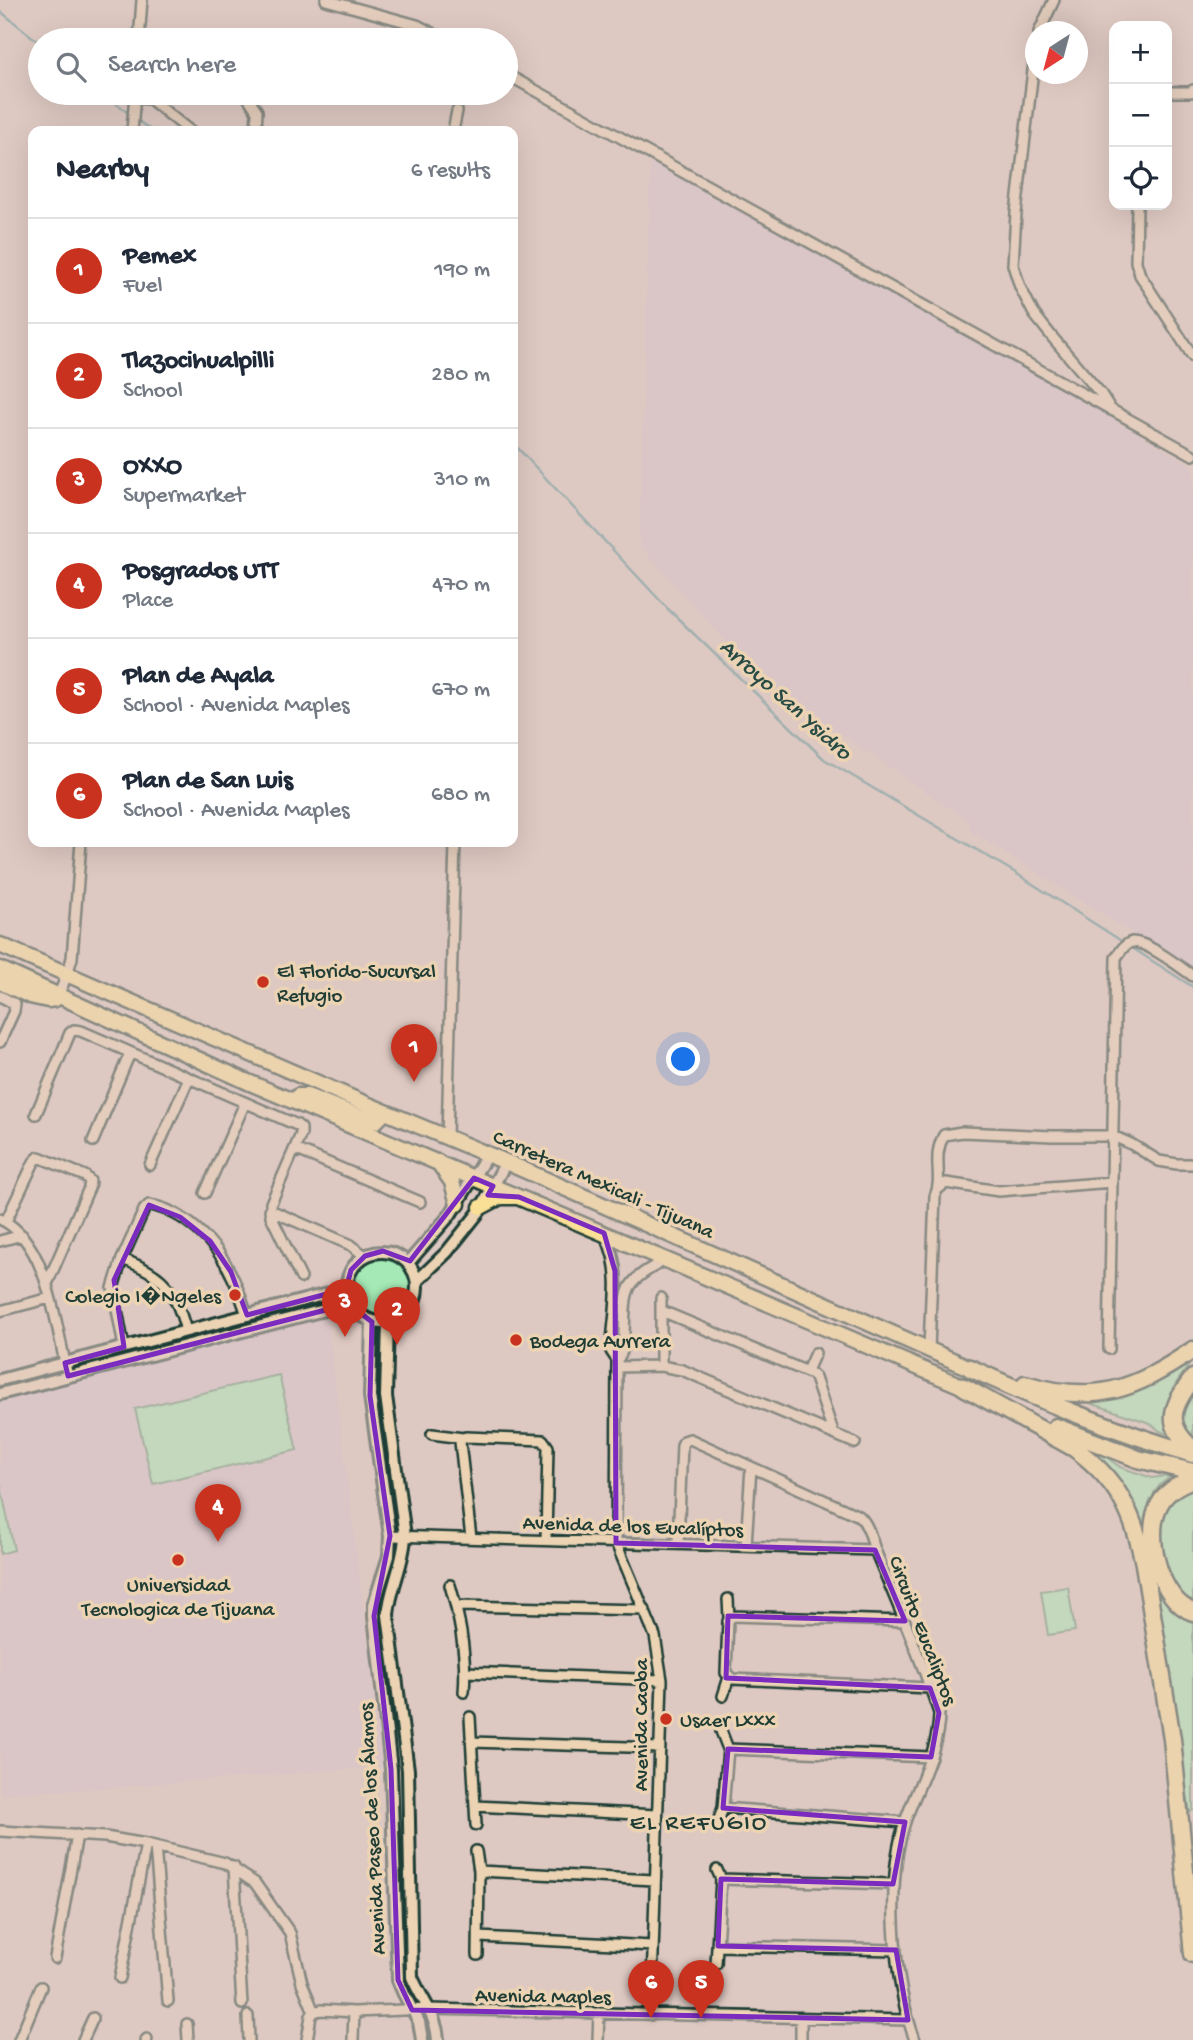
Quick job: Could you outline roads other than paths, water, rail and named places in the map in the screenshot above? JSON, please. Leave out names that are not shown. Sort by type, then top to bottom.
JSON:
[{"type":"highway","points":[[970,1368],[1048,1391],[1087,1395],[1141,1382],[1193,1350]]},
{"type":"highway","name":"Carretera Mexicali - Tijuana","points":[[970,1368],[1092,1422],[1193,1452]]},
{"type":"highway","points":[[1193,1378],[1179,1398],[1173,1417],[1179,1435],[1193,1452]]},
{"type":"highway","points":[[964,1387],[1086,1440],[1138,1459],[1193,1472]]},
{"type":"highway","points":[[964,1387],[1086,1456],[1108,1478],[1129,1510],[1139,1540],[1146,1577],[1172,1739],[1193,1954]]},
{"type":"highway","points":[[1193,1479],[1167,1493],[1157,1511],[1153,1533],[1158,1566],[1165,1586],[1179,1605],[1193,1612]]},
{"type":"highway","points":[[1180,1817],[1193,1846]]},
{"type":"main road","name":"Carretera Mexicali - Tijuana","points":[[0,945],[447,1137],[970,1368]]},
{"type":"main road","points":[[0,969],[290,1100],[964,1387]]},
{"type":"main road","points":[[0,982],[39,999],[55,999],[58,996]]},
{"type":"main road","points":[[290,1100],[297,1096],[307,1096],[371,1121],[380,1118],[385,1112]]},
{"type":"main road","points":[[437,1161],[452,1182],[458,1204]]},
{"type":"main road","points":[[481,1207],[500,1197],[519,1197]]},
{"type":"street","points":[[140,28],[142,0]]},
{"type":"street","points":[[326,0],[423,28]]},
{"type":"street","points":[[1044,21],[1054,0]]},
{"type":"street","points":[[518,81],[1193,454]]},
{"type":"street","points":[[1031,84],[1016,212],[1013,265],[1020,287],[1034,314],[1101,394],[1111,410]]},
{"type":"street","points":[[1172,92],[1193,90]]},
{"type":"street","points":[[132,126],[134,105]]},
{"type":"street","points":[[163,105],[185,126]]},
{"type":"street","points":[[253,105],[257,111],[256,126]]},
{"type":"street","points":[[454,126],[457,111]]},
{"type":"street","points":[[1137,210],[1136,262],[1140,275],[1193,357]]},
{"type":"street","points":[[58,996],[72,958],[81,847]]},
{"type":"street","points":[[447,1137],[455,847]]},
{"type":"street","points":[[1109,1349],[1116,958],[1121,949],[1132,942],[1144,944],[1193,976]]},
{"type":"street","points":[[0,996],[15,1004],[0,1042]]},
{"type":"street","points":[[36,1114],[70,1033],[74,1030],[301,1128],[270,1210],[301,1278]]},
{"type":"street","points":[[93,1141],[130,1053]]},
{"type":"street","points":[[150,1165],[189,1078]]},
{"type":"street","points":[[205,1193],[245,1103]]},
{"type":"street","points":[[929,1350],[936,1196],[939,1188],[938,1145],[944,1135],[961,1132],[1113,1136],[1160,1161],[1193,1164]]},
{"type":"street","points":[[295,1149],[420,1202]]},
{"type":"street","points":[[408,1263],[458,1204],[487,1155]]},
{"type":"street","points":[[47,1284],[90,1181],[85,1176],[39,1157],[3,1220],[22,1235],[39,1263],[47,1284],[68,1376]]},
{"type":"street","points":[[417,1281],[447,1252],[481,1207],[506,1163]]},
{"type":"street","points":[[939,1188],[946,1183],[999,1191],[1112,1182]]},
{"type":"street","points":[[124,1347],[113,1289],[122,1259],[144,1210],[149,1205],[180,1217],[209,1241],[231,1272],[247,1315]]},
{"type":"street","points":[[270,1210],[351,1245],[365,1256]]},
{"type":"street","points":[[604,1233],[614,1258],[611,1351],[617,1364]]},
{"type":"street","points":[[0,1241],[22,1235]]},
{"type":"street","points":[[383,1251],[408,1263],[417,1281],[417,1292],[408,1312],[388,1322],[372,1321],[359,1314],[346,1289],[347,1279],[357,1262],[365,1256],[383,1251]]},
{"type":"street","points":[[122,1259],[150,1272],[171,1291],[186,1331]]},
{"type":"street","points":[[617,1364],[623,1352],[626,1292],[631,1283],[648,1269],[666,1260]]},
{"type":"street","points":[[0,1380],[346,1289]]},
{"type":"street","points":[[0,1311],[50,1298]]},
{"type":"street","points":[[661,1298],[661,1366]]},
{"type":"street","points":[[0,1394],[351,1303]]},
{"type":"street","points":[[662,1311],[807,1371],[815,1378],[832,1432]]},
{"type":"street","name":"Avenida Paseo de los Álamos","points":[[372,1321],[370,1396],[390,1536],[389,1556],[374,1604],[374,1616],[391,1769],[398,1980],[419,2022],[422,2040]]},
{"type":"street","name":"Avenida Paseo de los Álamos","points":[[388,1322],[386,1396],[405,1536],[404,1553],[389,1602],[388,1615],[408,1770],[412,1977],[435,2019],[438,2040]]},
{"type":"street","points":[[807,1371],[815,1353]]},
{"type":"street","points":[[617,1364],[682,1370],[855,1443]]},
{"type":"street","name":"Avenida Caoba","points":[[617,1364],[616,1543],[655,1636],[662,1680],[652,2015]]},
{"type":"street","points":[[432,1434],[463,1438],[543,1440],[547,1443],[546,1540]]},
{"type":"street","points":[[463,1438],[460,1442],[471,1538]]},
{"type":"street","name":"Circuito Eucaliptos","points":[[678,1544],[682,1445],[690,1439],[859,1516],[866,1522],[939,1713],[939,1728],[931,1757],[905,1822],[893,1884],[896,1950],[908,2020],[915,2040]]},
{"type":"street","points":[[746,1545],[751,1467]]},
{"type":"street","name":"Avenida de los Eucalíptos","points":[[390,1536],[875,1550]]},
{"type":"street","points":[[450,1585],[457,1606],[466,1672],[464,1692]]},
{"type":"street","points":[[728,1599],[726,1673],[732,1679],[930,1688]]},
{"type":"street","points":[[457,1606],[645,1610]]},
{"type":"street","points":[[729,1618],[905,1621]]},
{"type":"street","points":[[466,1672],[662,1680]]},
{"type":"street","points":[[723,1696],[729,1677]]},
{"type":"street","points":[[470,1717],[476,1825]]},
{"type":"street","points":[[716,1827],[723,1808],[728,1749],[721,1731]]},
{"type":"street","points":[[472,1742],[660,1748]]},
{"type":"street","points":[[728,1749],[931,1757]]},
{"type":"street","points":[[475,1806],[657,1815]]},
{"type":"street","points":[[723,1808],[905,1822]]},
{"type":"street","points":[[0,1831],[104,1837],[151,1845],[234,1867],[255,1883],[290,1933],[302,1983],[314,2012],[307,2040]]},
{"type":"street","points":[[55,1958],[77,1835]]},
{"type":"street","points":[[120,1978],[151,1845]]},
{"type":"street","points":[[151,1845],[168,2001]]},
{"type":"street","points":[[476,1851],[478,1955]]},
{"type":"street","points":[[234,1867],[242,2004]]},
{"type":"street","points":[[478,1871],[654,1880]]},
{"type":"street","points":[[716,1964],[719,1875],[893,1884]]},
{"type":"street","points":[[479,1937],[652,1946]]},
{"type":"street","points":[[718,1946],[896,1950]]},
{"type":"street","points":[[19,2040],[41,1987]]},
{"type":"street","name":"Avenida Maples","points":[[314,2012],[429,2009],[908,2020]]},
{"type":"street","points":[[354,2012],[354,2040]]},
{"type":"street","points":[[598,2040],[599,2014]]},
{"type":"street","points":[[248,2016],[249,2040]]},
{"type":"street","points":[[83,2040],[93,2018]]},
{"type":"street","points":[[801,2019],[801,2040]]},
{"type":"street","points":[[187,2024],[188,2040]]},
{"type":"waterway","name":"Arroyo San Ysidro","points":[[0,11],[28,33]]},
{"type":"waterway","name":"Arroyo San Ysidro","points":[[118,105],[131,115]]},
{"type":"waterway","name":"Arroyo San Ysidro","points":[[136,119],[145,126]]},
{"type":"waterway","name":"Arroyo San Ysidro","points":[[518,448],[668,609],[824,759],[1014,872],[1123,942]]},
{"type":"waterway","name":"Arroyo San Ysidro","points":[[1129,946],[1193,987]]},
{"type":"place","name":"El Florido-Sucursal Refugio","points":[[263,982]]},
{"type":"place","name":"Pemex","points":[[414,1082]]},
{"type":"place","name":"Colegio I�Ngeles","points":[[235,1295]]},
{"type":"place","name":"OXXO","points":[[345,1337]]},
{"type":"place","name":"Bodega Aurrera","points":[[516,1340]]},
{"type":"place","name":"Tlazocihualpilli","points":[[397,1345]]},
{"type":"place","name":"Posgrados UTT","points":[[218,1542]]},
{"type":"place","name":"Universidad Tecnologica de Tijuana","points":[[178,1560]]},
{"type":"place","name":"Usaer Lxxx","points":[[666,1719]]},
{"type":"place","name":"Plan de San Luis","points":[[651,2018]]},
{"type":"place","name":"Plan de Ayala","points":[[701,2018]]},
{"type":"district","name":"EL REFUGIO","points":[[699,1821]]}]
